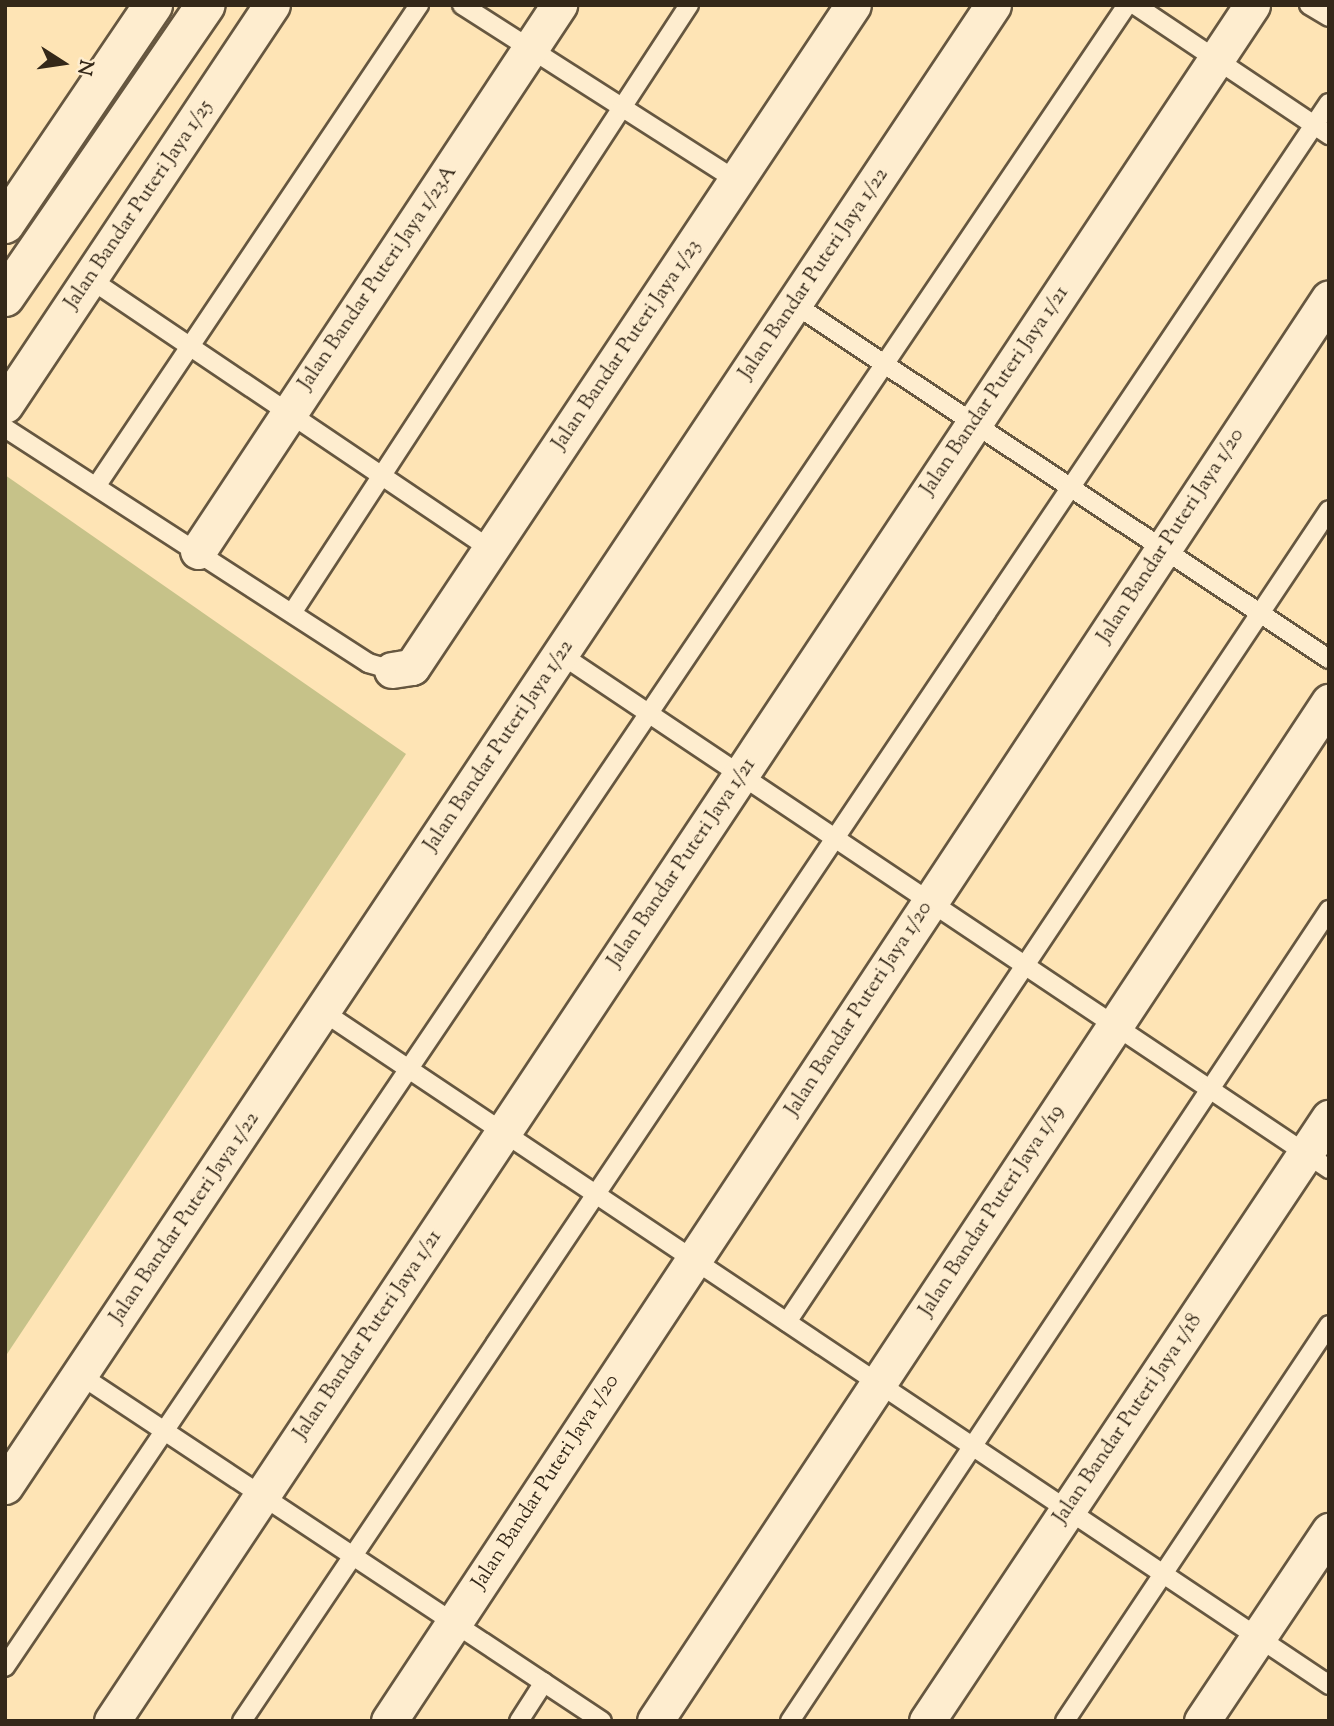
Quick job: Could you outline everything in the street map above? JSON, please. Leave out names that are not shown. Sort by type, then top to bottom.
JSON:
[{"type":"street","points":[[5,224],[153,5]]},
{"type":"street","points":[[5,297],[206,5]]},
{"type":"street","name":"Jalan Bandar Puteri Jaya 1/25","points":[[5,405],[272,5]]},
{"type":"street","name":"Jalan Bandar Puteri Jaya 1/23A","points":[[198,551],[559,5]]},
{"type":"street","name":"Jalan Bandar Puteri Jaya 1/23","points":[[392,670],[412,667],[853,5]]},
{"type":"street","name":"Jalan Bandar Puteri Jaya 1/22","points":[[5,1486],[993,5]]},
{"type":"street","name":"Jalan Bandar Puteri Jaya 1/21","points":[[112,1721],[1252,5]]},
{"type":"street","name":"Jalan Bandar Puteri Jaya 1/20","points":[[389,1721],[1329,298]]},
{"type":"street","name":"Jalan Bandar Puteri Jaya 1/19","points":[[655,1721],[1329,702]]},
{"type":"street","name":"Jalan Bandar Puteri Jaya 1/18","points":[[927,1721],[1068,1510],[1317,1161],[1329,1118]]},
{"type":"street","points":[[1202,1721],[1329,1531]]},
{"type":"lane","points":[[97,485],[419,5]]},
{"type":"lane","points":[[462,5],[736,180]]},
{"type":"lane","points":[[292,613],[689,5]]},
{"type":"lane","points":[[5,1667],[1127,5]]},
{"type":"lane","points":[[1135,5],[1321,130]]},
{"type":"lane","points":[[1309,5],[1329,17]]},
{"type":"lane","points":[[242,1721],[1071,488],[1321,130],[1329,103]]},
{"type":"lane","points":[[90,279],[491,549]]},
{"type":"lane","points":[[794,304],[1329,659]]},
{"type":"lane","points":[[5,428],[97,485],[368,663],[392,670]]},
{"type":"lane","points":[[788,1322],[1329,510]]},
{"type":"lane","points":[[560,654],[1317,1161]]},
{"type":"lane","points":[[790,1721],[1329,910]]},
{"type":"lane","points":[[323,1011],[1329,1685]]},
{"type":"lane","points":[[1065,1721],[1329,1325]]},
{"type":"lane","points":[[80,1375],[602,1721]]},
{"type":"lane","points":[[519,1721],[544,1682]]},
{"type":"shaded area","points":[[5,475],[406,754],[5,1357]]}]
